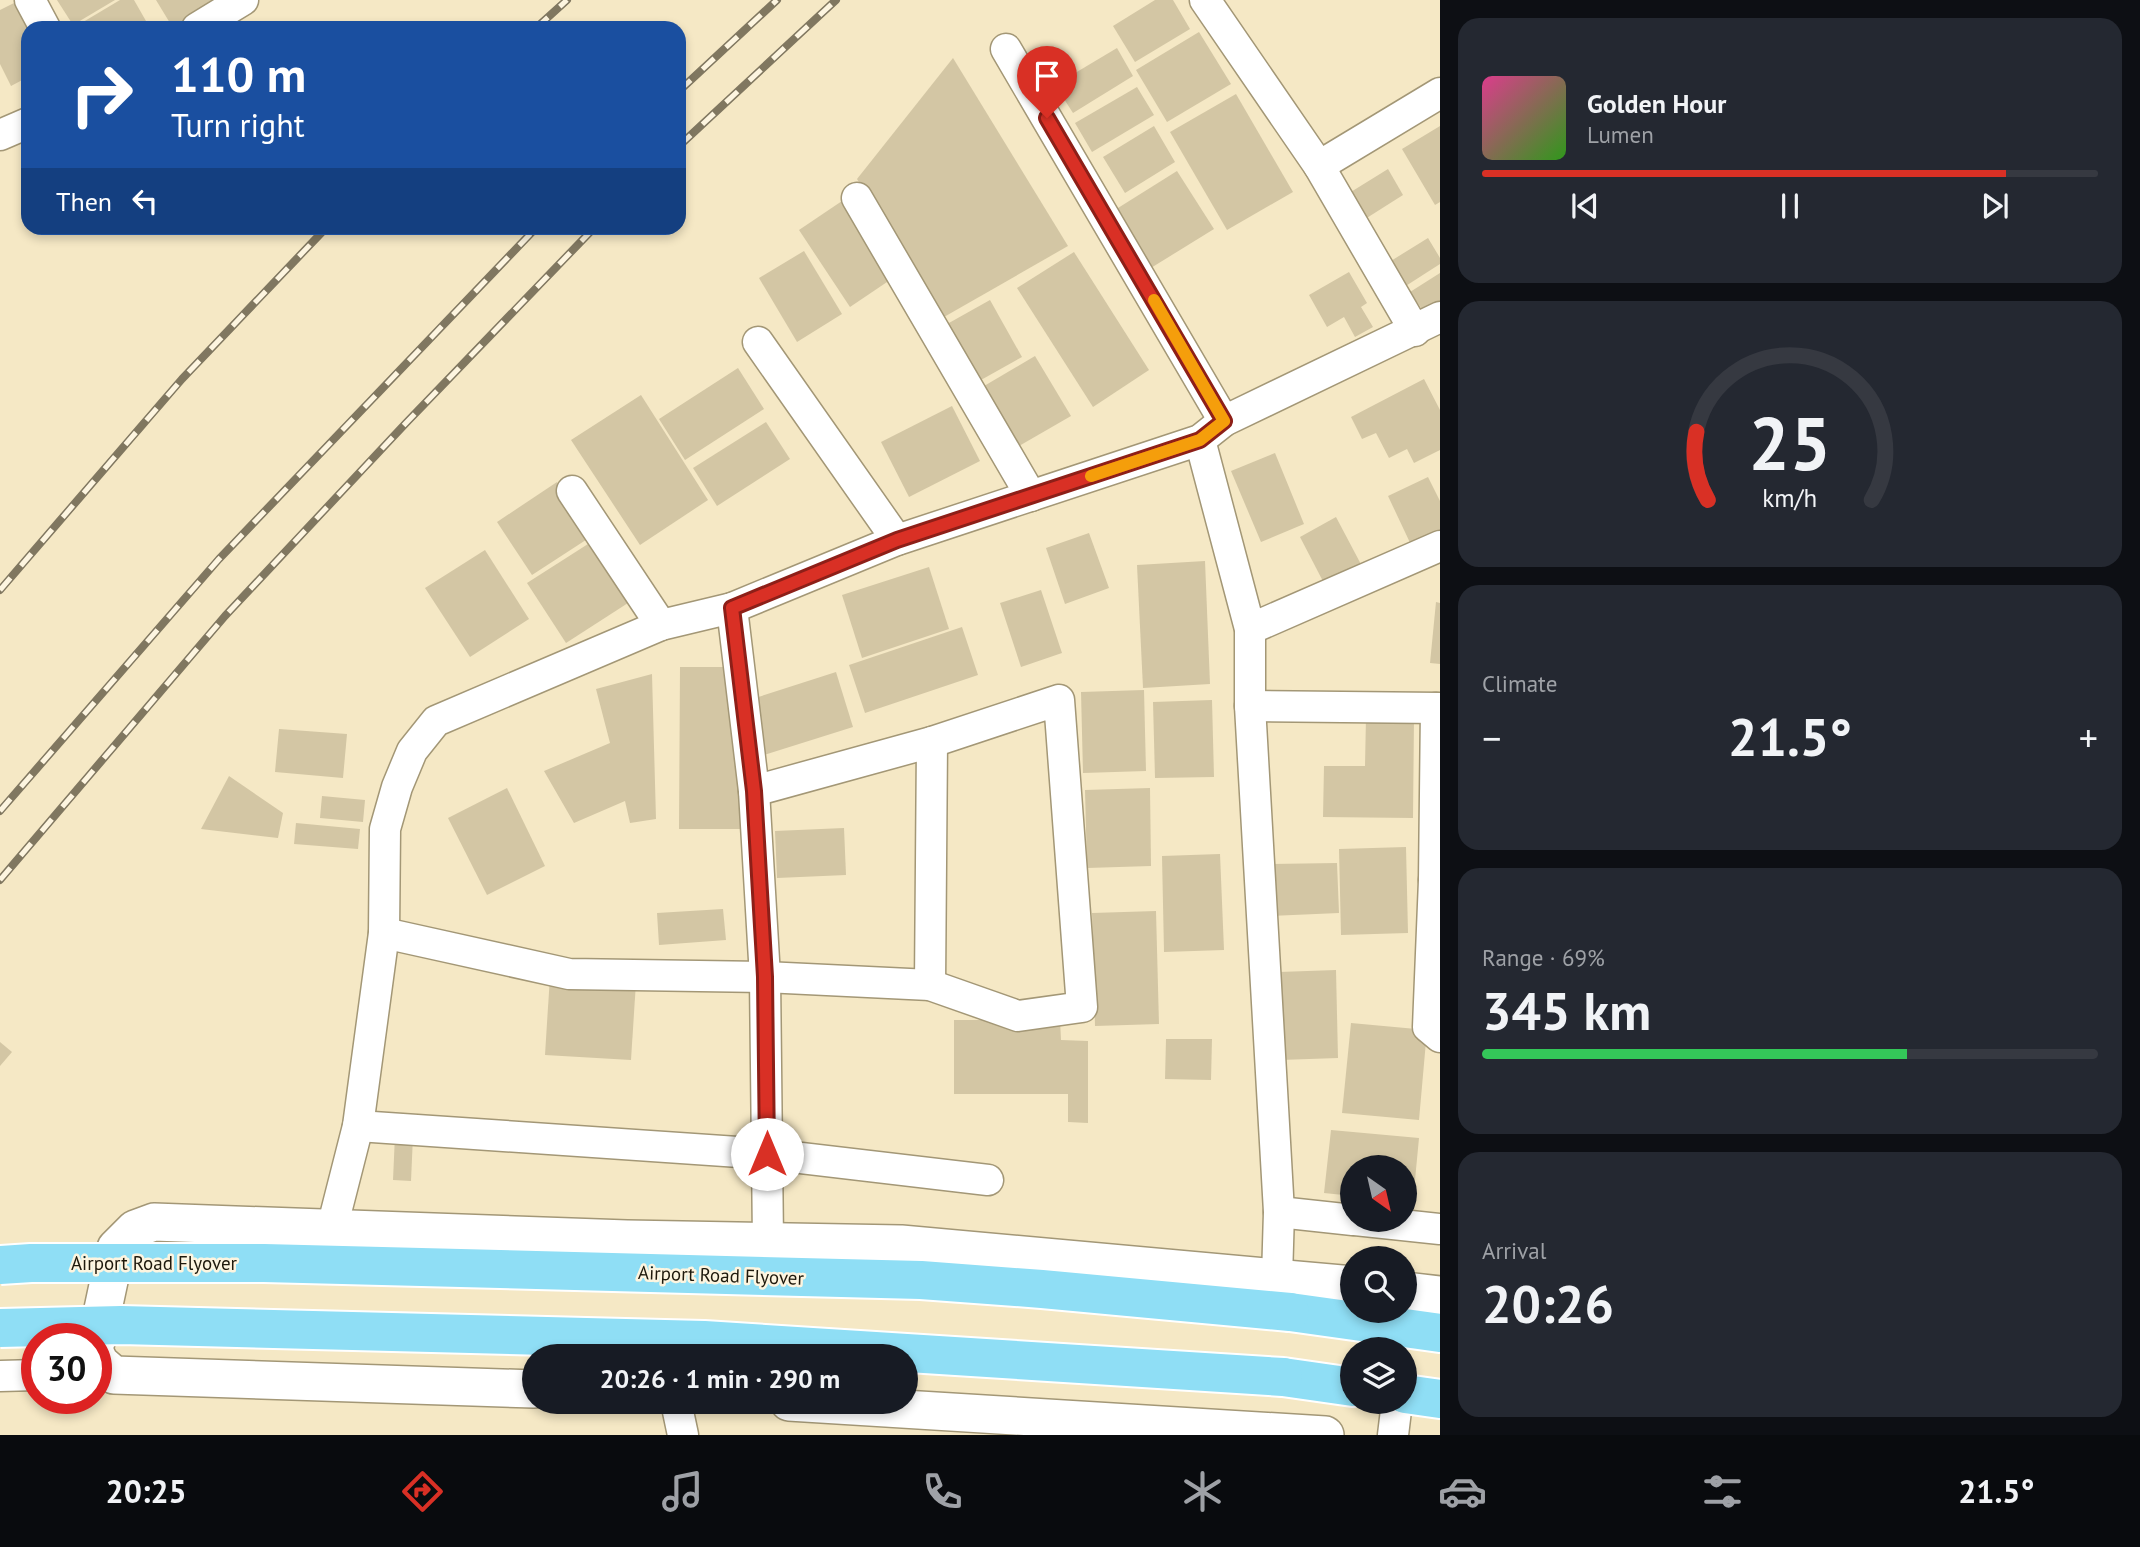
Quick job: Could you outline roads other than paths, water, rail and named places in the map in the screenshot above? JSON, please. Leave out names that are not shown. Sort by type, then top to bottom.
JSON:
[{"type":"main road","name":"Airport Road Flyover","points":[[0,1265],[264,1263],[921,1280],[1042,1289],[1283,1295],[1440,1333]]},
{"type":"main road","points":[[0,1328],[121,1325],[704,1340],[1283,1377],[1340,1385]]},
{"type":"main road","points":[[1417,1396],[1440,1399]]},
{"type":"street","points":[[30,0],[41,21]]},
{"type":"street","points":[[332,1228],[358,1126],[384,933],[385,828],[397,787],[412,751],[436,721],[661,625],[732,608],[897,540],[1200,440],[1224,421],[1428,324],[1205,0]]},
{"type":"street","points":[[208,21],[239,1]]},
{"type":"street","points":[[1006,49],[1224,421]]},
{"type":"street","points":[[1320,166],[1440,93]]},
{"type":"street","points":[[0,135],[21,126]]},
{"type":"street","points":[[857,198],[1031,496]]},
{"type":"street","points":[[758,342],[897,540]]},
{"type":"street","points":[[1200,440],[1250,629],[1250,706],[1283,1295]]},
{"type":"street","points":[[572,491],[661,625]]},
{"type":"street","points":[[1250,629],[1440,546]]},
{"type":"street","points":[[732,608],[754,791],[765,977],[768,1242]]},
{"type":"street","points":[[384,933],[569,974],[765,977],[930,985],[1018,1016],[1082,1007],[1059,701],[932,742],[754,791]]},
{"type":"street","points":[[1250,706],[1438,708],[1437,880],[1428,1027],[1440,1037]]},
{"type":"street","points":[[930,985],[932,742]]},
{"type":"street","points":[[358,1126],[767,1154],[988,1180]]},
{"type":"street","points":[[1279,1212],[1340,1219]]},
{"type":"street","points":[[100,1323],[116,1248],[135,1229],[153,1222],[627,1240],[901,1244],[1283,1295],[1340,1287]]},
{"type":"street","points":[[1418,1227],[1440,1229]]},
{"type":"street","points":[[1417,1292],[1440,1295]]},
{"type":"street","points":[[112,1368],[522,1388]]},
{"type":"street","points":[[0,1376],[21,1375]]},
{"type":"street","points":[[918,1410],[1325,1435]]},
{"type":"street","points":[[679,1414],[683,1435]]},
{"type":"street","points":[[1393,1435],[1396,1414]]},
{"type":"railway","points":[[544,21],[567,0]]},
{"type":"railway","points":[[686,84],[777,0]]},
{"type":"railway","points":[[686,139],[836,0]]},
{"type":"railway","points":[[0,590],[182,379],[319,235]]},
{"type":"railway","points":[[0,811],[219,559],[529,235]]},
{"type":"railway","points":[[0,880],[225,616],[587,235]]}]
